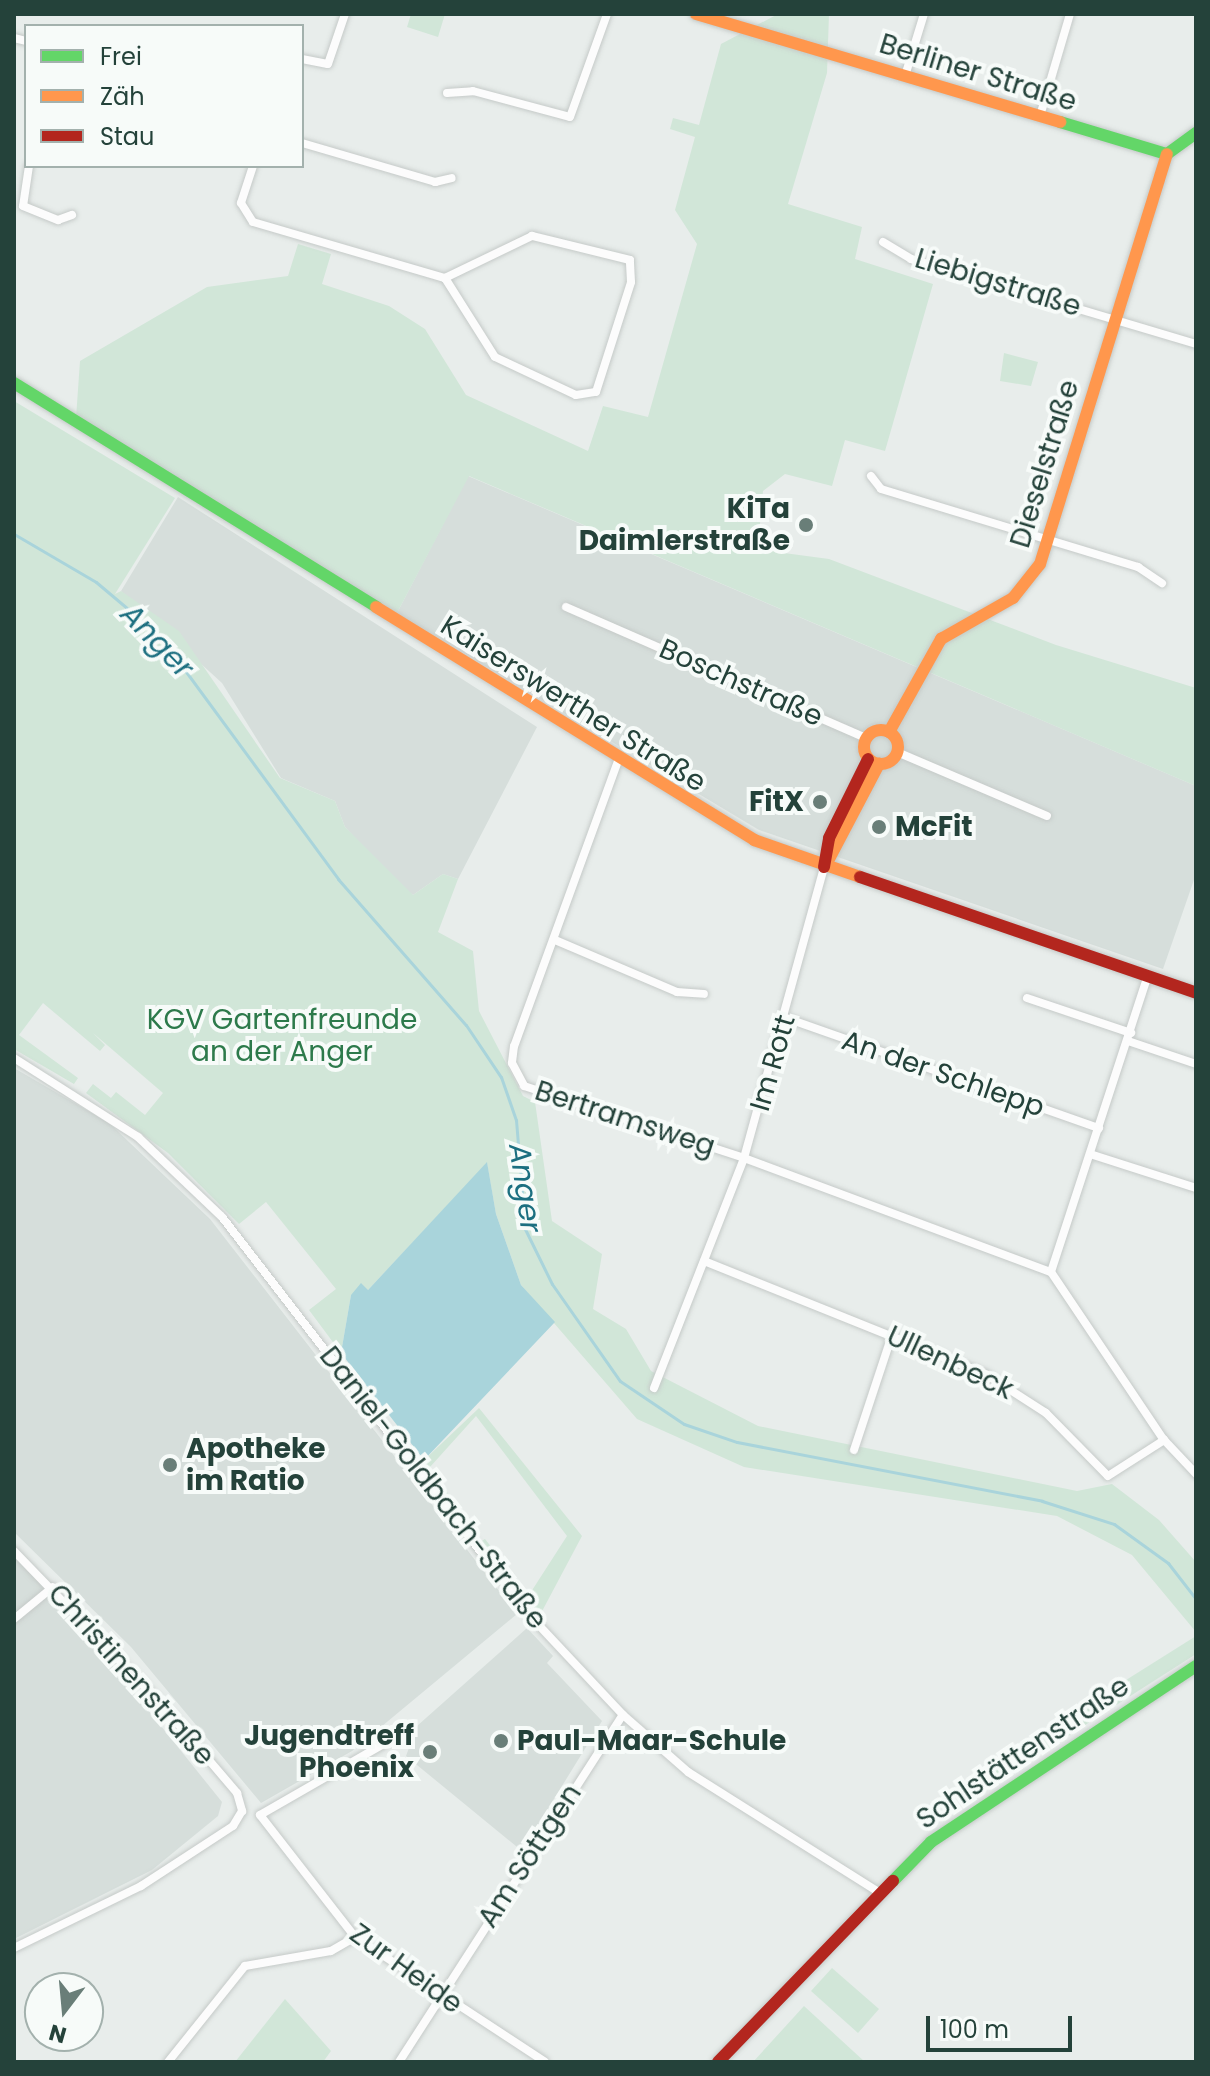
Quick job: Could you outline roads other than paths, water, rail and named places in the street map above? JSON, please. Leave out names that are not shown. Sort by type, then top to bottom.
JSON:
[{"type":"street","points":[[304,59],[328,64],[345,14]]},
{"type":"street","points":[[447,93],[473,91],[570,117],[607,14]]},
{"type":"street","name":"Berliner Straße","points":[[696,14],[1167,154]]},
{"type":"street","points":[[905,76],[924,14]]},
{"type":"street","points":[[1040,116],[1070,14]]},
{"type":"street","points":[[1167,154],[1196,133]]},
{"type":"street","points":[[304,144],[435,182],[452,178]]},
{"type":"street","name":"Dieselstraße","points":[[889,732],[933,647],[1020,592],[1049,539],[1167,154]]},
{"type":"street","points":[[29,168],[23,206],[58,220],[72,215]]},
{"type":"street","points":[[252,168],[241,203],[253,222],[445,278],[495,357],[590,397],[632,261],[532,236],[445,278]]},
{"type":"street","name":"Liebigstraße","points":[[883,242],[911,259],[1196,344]]},
{"type":"street","name":"Kaiserswerther Straße","points":[[14,383],[618,761],[754,840],[824,867],[1196,993]]},
{"type":"street","points":[[871,476],[881,489],[1150,571],[1162,583]]},
{"type":"street","name":"Boschstraße","points":[[566,607],[866,738]]},
{"type":"street","points":[[874,761],[866,738],[889,732],[897,752]]},
{"type":"street","points":[[824,867],[829,838],[874,761],[897,752],[1047,816]]},
{"type":"street","name":"Bertramsweg","points":[[618,761],[512,1054],[524,1086],[744,1158],[1051,1272]]},
{"type":"street","name":"Im Rott","points":[[654,1388],[744,1158],[786,1018],[824,867]]},
{"type":"street","points":[[555,940],[677,992],[704,994]]},
{"type":"street","points":[[1147,978],[1051,1272],[1164,1440],[1196,1474]]},
{"type":"street","points":[[1027,998],[1196,1064]]},
{"type":"street","name":"An der Schlepp","points":[[786,1018],[1099,1128]]},
{"type":"street","name":"Daniel-Goldbach-Straße","points":[[14,1058],[138,1137],[222,1217],[521,1605],[623,1715],[688,1772],[877,1891]]},
{"type":"street","points":[[1090,1154],[1196,1188]]},
{"type":"street","name":"Ullenbeck","points":[[704,1261],[892,1335],[1028,1400],[1108,1476],[1164,1440]]},
{"type":"street","points":[[854,1450],[892,1335]]},
{"type":"street","name":"Christinenstraße","points":[[14,1551],[53,1587],[241,1807]]},
{"type":"street","points":[[14,1619],[53,1587]]},
{"type":"street","name":"Sohlstättenstraße","points":[[718,2062],[877,1891],[979,1804],[1196,1666]]},
{"type":"street","name":"Am Söttgen","points":[[399,2062],[438,1996],[623,1715]]},
{"type":"street","points":[[14,1948],[141,1886],[233,1826],[241,1807],[260,1815],[387,1742]]},
{"type":"street","name":"Zur Heide","points":[[260,1815],[355,1937],[438,1996],[545,2062]]},
{"type":"street","points":[[168,2062],[251,1963],[331,1951],[355,1937]]},
{"type":"water","points":[[487,1162],[496,1214],[521,1285],[555,1322],[424,1460],[341,1353],[351,1295],[361,1283],[368,1290]]},
{"type":"waterway","name":"Anger","points":[[14,534],[96,582],[159,635],[338,879],[466,1025],[501,1077],[516,1120],[525,1229],[552,1284],[620,1381],[684,1424],[737,1442],[1042,1501],[1114,1524],[1168,1563],[1196,1599]]},
{"type":"place","name":"KiTa Daimlerstraße","points":[[806,525]]},
{"type":"place","name":"FitX","points":[[820,802]]},
{"type":"place","name":"McFit","points":[[879,827]]},
{"type":"place","name":"Apotheke im Ratio","points":[[170,1465]]},
{"type":"place","name":"Paul-Maar-Schule","points":[[501,1741]]},
{"type":"place","name":"Jugendtreff Phoenix","points":[[430,1752]]},
{"type":"park label","name":"KGV Gartenfreunde an der Anger","points":[[282,1036]]}]
